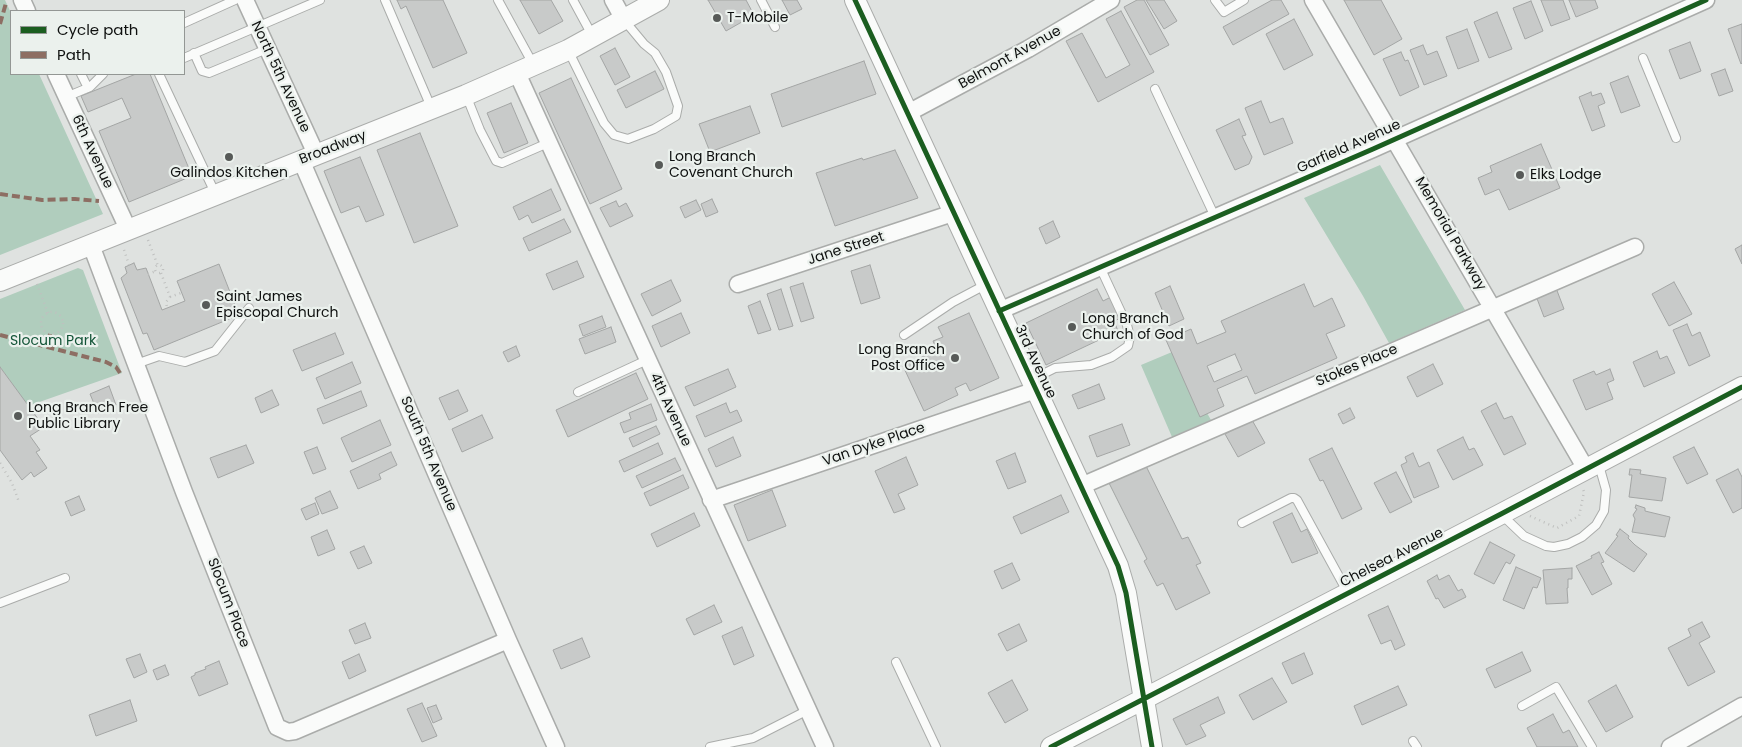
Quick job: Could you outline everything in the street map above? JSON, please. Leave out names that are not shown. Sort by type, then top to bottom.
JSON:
[{"type":"street","name":"North 5th Avenue","points":[[245,0],[267,49],[309,157]]},
{"type":"street","points":[[613,0],[624,20]]},
{"type":"street","name":"Broadway","points":[[0,281],[91,245],[126,239],[216,194],[466,95],[568,50],[659,0]]},
{"type":"street","name":"3rd Avenue","points":[[855,0],[1118,566],[1126,593],[1152,747]]},
{"type":"street","name":"Belmont Avenue","points":[[908,113],[1028,49],[1111,0]]},
{"type":"street","name":"Memorial Parkway","points":[[1313,0],[1588,472]]},
{"type":"street","name":"Garfield Avenue","points":[[999,311],[1394,139],[1706,0]]},
{"type":"street","name":"4th Avenue","points":[[525,69],[548,143],[825,747]]},
{"type":"street","name":"6th Avenue","points":[[56,75],[126,239]]},
{"type":"street","name":"South 5th Avenue","points":[[309,157],[508,640],[556,747]]},
{"type":"street","name":"Jane Street","points":[[738,284],[953,213]]},
{"type":"street","name":"Slocum Place","points":[[91,245],[277,727],[288,732],[295,731],[508,640]]},
{"type":"street","name":"Stokes Place","points":[[1081,486],[1492,307],[1635,247]]},
{"type":"street","name":"Van Dyke Place","points":[[711,500],[1034,385]]},
{"type":"street","name":"Chelsea Avenue","points":[[1051,747],[1501,514],[1588,472],[1742,387]]},
{"type":"street","points":[[1670,747],[1742,706]]},
{"type":"lane","points":[[185,23],[235,0]]},
{"type":"lane","points":[[185,58],[320,0]]},
{"type":"lane","points":[[384,0],[432,109]]},
{"type":"lane","points":[[498,0],[525,69]]},
{"type":"lane","points":[[573,0],[593,37]]},
{"type":"lane","points":[[761,0],[775,27]]},
{"type":"lane","points":[[1215,0],[1224,12],[1244,0]]},
{"type":"lane","points":[[568,50],[604,123],[614,135],[628,139],[654,129],[676,116],[678,106],[666,72],[655,53],[644,44],[624,20]]},
{"type":"lane","points":[[194,54],[202,71],[209,74],[267,49]]},
{"type":"lane","points":[[1642,58],[1676,138]]},
{"type":"lane","points":[[82,75],[88,88]]},
{"type":"lane","points":[[66,98],[88,88],[102,75]]},
{"type":"lane","points":[[159,75],[216,194]]},
{"type":"lane","points":[[1155,89],[1215,217]]},
{"type":"lane","points":[[466,95],[480,130],[496,161],[502,163],[548,143]]},
{"type":"lane","points":[[1034,385],[1055,368],[1091,365],[1112,357],[1128,346],[1130,337],[1127,326],[1100,267]]},
{"type":"lane","points":[[904,335],[953,302],[987,284]]},
{"type":"lane","points":[[136,364],[159,356],[185,362],[216,351],[249,308]]},
{"type":"lane","points":[[578,392],[647,360]]},
{"type":"lane","points":[[1501,514],[1528,539],[1546,546],[1554,547],[1568,544],[1582,537],[1596,525],[1604,511],[1606,490],[1588,472]]},
{"type":"lane","points":[[1242,523],[1294,498],[1297,500],[1348,593]]},
{"type":"lane","points":[[0,604],[65,578]]},
{"type":"lane","points":[[896,662],[936,747]]},
{"type":"lane","points":[[1522,706],[1556,687],[1592,747]]},
{"type":"lane","points":[[710,747],[752,738],[808,710]]},
{"type":"path","points":[[126,239],[130,265]]},
{"type":"path","points":[[147,239],[158,266],[163,268],[161,272],[170,296]]},
{"type":"path","points":[[156,271],[158,266]]},
{"type":"path","points":[[148,274],[156,271],[161,272]]},
{"type":"path","points":[[36,283],[48,314]]},
{"type":"path","points":[[167,308],[166,302],[170,296],[181,293]]},
{"type":"path","points":[[48,314],[57,314],[62,320],[62,328],[56,334],[47,333],[43,328],[42,320],[48,314]]},
{"type":"path","points":[[0,463],[12,483],[19,502]]},
{"type":"path","points":[[1528,513],[1531,517],[1557,528],[1579,516],[1588,472]]},
{"type":"green space","points":[[0,0],[5,0],[10,11],[10,75],[39,75],[103,214],[0,255]]},
{"type":"green space","points":[[1380,165],[1465,310],[1389,343],[1304,198]]},
{"type":"green space","name":"Slocum Park","points":[[78,268],[83,270],[122,373],[28,406],[0,367],[0,299]]},
{"type":"green space","points":[[1172,352],[1211,420],[1172,437],[1141,365]]},
{"type":"building","points":[[397,0],[443,0],[467,53],[433,68],[406,6],[401,9]]},
{"type":"building","points":[[520,0],[551,0],[563,21],[539,34]]},
{"type":"building","points":[[708,0],[746,0],[754,15],[726,31]]},
{"type":"building","points":[[782,0],[797,0],[802,9],[790,15]]},
{"type":"building","points":[[1137,0],[1144,0],[1169,45],[1150,55],[1124,7]]},
{"type":"building","points":[[1146,0],[1164,0],[1177,21],[1164,29]]},
{"type":"building","points":[[1272,0],[1281,0],[1289,14],[1233,45],[1223,27]]},
{"type":"building","points":[[1344,0],[1381,0],[1402,39],[1374,55]]},
{"type":"building","points":[[1541,0],[1563,0],[1570,19],[1551,26]]},
{"type":"building","points":[[1569,0],[1595,0],[1598,8],[1576,17]]},
{"type":"building","points":[[1531,1],[1543,31],[1525,39],[1513,8]]},
{"type":"building","points":[[1121,11],[1154,72],[1098,102],[1066,41],[1082,33],[1106,78],[1130,65],[1106,19]]},
{"type":"building","points":[[1497,12],[1512,49],[1489,58],[1474,22]]},
{"type":"building","points":[[1294,19],[1313,55],[1284,70],[1266,34]]},
{"type":"building","points":[[1742,24],[1742,63],[1741,64],[1728,29]]},
{"type":"building","points":[[1467,29],[1479,61],[1458,69],[1446,37]]},
{"type":"building","points":[[1690,42],[1701,71],[1680,79],[1669,50]]},
{"type":"building","points":[[1423,45],[1427,55],[1437,51],[1447,76],[1424,85],[1410,50]]},
{"type":"building","points":[[615,48],[630,77],[615,85],[600,56]]},
{"type":"building","points":[[1401,52],[1405,61],[1408,60],[1419,87],[1400,96],[1383,59]]},
{"type":"building","points":[[864,61],[876,94],[782,127],[771,94]]},
{"type":"building","points":[[1725,69],[1733,91],[1719,96],[1711,74]]},
{"type":"building","points":[[655,71],[664,89],[626,108],[617,90]]},
{"type":"building","points":[[134,75],[150,75],[192,176],[129,202],[99,131],[131,118],[122,98],[88,112],[81,96]]},
{"type":"building","points":[[1628,76],[1640,106],[1621,113],[1610,83]]},
{"type":"building","points":[[571,78],[622,189],[590,204],[539,93]]},
{"type":"building","points":[[1591,92],[1592,96],[1601,93],[1605,103],[1598,106],[1605,126],[1592,131],[1579,97]]},
{"type":"building","points":[[1261,101],[1270,123],[1283,118],[1293,143],[1264,155],[1245,108]]},
{"type":"building","points":[[511,103],[528,143],[504,153],[487,113]]},
{"type":"building","points":[[750,106],[760,133],[710,152],[699,124]]},
{"type":"building","points":[[1239,119],[1246,135],[1242,136],[1252,157],[1249,164],[1235,170],[1216,130]]},
{"type":"building","points":[[420,133],[458,226],[414,243],[377,150]]},
{"type":"building","name":"Elks Lodge","points":[[1541,144],[1560,188],[1509,210],[1499,189],[1485,195],[1478,178],[1492,172],[1490,166]]},
{"type":"building","points":[[895,150],[918,198],[835,226],[816,173],[862,158],[863,160]]},
{"type":"building","points":[[360,157],[384,215],[366,222],[359,206],[341,213],[324,171]]},
{"type":"building","points":[[551,189],[561,210],[532,223],[528,215],[519,220],[513,207]]},
{"type":"building","points":[[712,199],[718,212],[706,217],[701,204]]},
{"type":"building","points":[[696,200],[701,210],[685,218],[680,207]]},
{"type":"building","points":[[616,201],[619,207],[626,203],[633,216],[610,227],[600,208]]},
{"type":"building","points":[[564,219],[571,232],[529,251],[523,238]]},
{"type":"building","points":[[1053,221],[1060,237],[1046,244],[1039,228]]},
{"type":"building","points":[[1742,245],[1742,264],[1735,249]]},
{"type":"building","points":[[577,261],[584,277],[553,290],[546,274]]},
{"type":"building","name":"Saint James Episcopal Church","points":[[134,263],[137,270],[146,268],[162,310],[185,301],[177,281],[219,264],[239,315],[154,350],[147,333],[143,334],[121,278],[127,273],[125,267]]},
{"type":"building","points":[[870,265],[880,298],[861,304],[851,271]]},
{"type":"building","points":[[671,280],[681,301],[652,316],[641,294]]},
{"type":"building","points":[[1674,282],[1692,314],[1669,326],[1652,294]]},
{"type":"building","points":[[803,283],[814,318],[801,322],[790,287]]},
{"type":"building","points":[[1304,284],[1314,307],[1332,298],[1345,326],[1326,334],[1337,358],[1255,394],[1247,376],[1217,389],[1224,406],[1200,417],[1166,340],[1191,329],[1197,344],[1226,332],[1221,321]],"holes":[[[1235,354],[1242,370],[1214,382],[1207,366]]]},
{"type":"building","points":[[1170,286],[1184,319],[1169,326],[1155,293]]},
{"type":"building","points":[[1556,288],[1564,309],[1544,317],[1536,296]]},
{"type":"building","points":[[781,289],[793,326],[779,330],[767,294]]},
{"type":"building","name":"Long Branch Church of God","points":[[1097,289],[1103,301],[1111,297],[1121,318],[1114,321],[1118,331],[1046,365],[1026,323]]},
{"type":"building","points":[[760,301],[771,330],[758,334],[748,306]]},
{"type":"building","points":[[681,313],[690,333],[661,347],[652,326]]},
{"type":"building","name":"Long Branch Post Office","points":[[969,313],[999,378],[970,391],[966,383],[955,388],[958,395],[924,411],[903,366],[937,350],[933,341],[943,337],[938,327]]},
{"type":"building","points":[[602,316],[606,327],[583,336],[579,325]]},
{"type":"building","points":[[1687,324],[1692,336],[1700,332],[1710,356],[1689,366],[1673,330]]},
{"type":"building","points":[[611,327],[616,342],[585,354],[579,339]]},
{"type":"building","points":[[335,333],[344,354],[302,371],[293,350]]},
{"type":"building","points":[[516,346],[520,356],[508,362],[503,352]]},
{"type":"building","points":[[1657,351],[1660,359],[1667,356],[1675,373],[1644,387],[1633,362]]},
{"type":"building","points":[[352,362],[361,383],[325,399],[316,378]]},
{"type":"building","points":[[1433,364],[1443,384],[1417,397],[1407,377]]},
{"type":"building","name":"Long Branch Free Public Library","points":[[0,367],[44,427],[30,436],[40,450],[36,452],[47,468],[34,477],[31,472],[22,480],[0,450]]},
{"type":"building","points":[[728,369],[736,387],[694,406],[685,387]]},
{"type":"building","points":[[1610,369],[1614,380],[1607,383],[1613,399],[1586,410],[1573,380],[1594,371],[1596,375]]},
{"type":"building","points":[[636,373],[648,399],[568,437],[556,410]]},
{"type":"building","points":[[1099,384],[1105,399],[1078,409],[1072,395]]},
{"type":"building","points":[[109,386],[116,405],[98,413],[90,394]]},
{"type":"building","points":[[272,390],[279,405],[261,413],[255,398]]},
{"type":"building","points":[[458,390],[468,411],[449,420],[439,398]]},
{"type":"building","points":[[361,391],[367,406],[323,424],[317,409]]},
{"type":"building","points":[[726,403],[730,413],[737,410],[742,421],[705,437],[696,416]]},
{"type":"building","points":[[1496,403],[1504,419],[1512,416],[1526,444],[1504,455],[1481,411]]},
{"type":"building","points":[[651,404],[657,420],[624,433],[620,423],[631,419],[629,413]]},
{"type":"building","points":[[1350,408],[1355,418],[1343,424],[1338,414]]},
{"type":"building","points":[[482,415],[493,438],[462,452],[452,429]]},
{"type":"building","points":[[380,420],[391,445],[352,462],[341,438]]},
{"type":"building","points":[[1252,420],[1265,443],[1238,457],[1225,434]]},
{"type":"building","points":[[1122,424],[1130,445],[1097,457],[1089,436]]},
{"type":"building","points":[[656,426],[660,434],[633,447],[629,438]]},
{"type":"building","points":[[733,437],[741,456],[716,467],[708,449]]},
{"type":"building","points":[[1463,437],[1469,450],[1474,448],[1483,465],[1453,480],[1437,450]]},
{"type":"building","points":[[658,443],[663,454],[624,472],[619,461]]},
{"type":"building","points":[[246,445],[254,463],[218,478],[210,458]]},
{"type":"building","points":[[317,447],[326,469],[313,474],[304,452]]},
{"type":"building","points":[[1694,447],[1708,474],[1687,484],[1673,457]]},
{"type":"building","points":[[1332,448],[1362,509],[1342,519],[1323,480],[1320,481],[1309,459]]},
{"type":"building","points":[[391,452],[397,465],[379,474],[381,479],[358,489],[350,471]]},
{"type":"building","points":[[1015,453],[1026,482],[1008,489],[996,461]]},
{"type":"building","points":[[1413,453],[1419,467],[1429,462],[1439,487],[1414,498],[1401,465],[1407,462],[1405,457]]},
{"type":"building","points":[[906,457],[918,485],[898,494],[905,509],[894,513],[875,471]]},
{"type":"building","points":[[675,458],[681,470],[642,488],[636,476]]},
{"type":"building","points":[[1146,466],[1182,539],[1188,537],[1201,563],[1196,565],[1210,593],[1176,610],[1163,583],[1157,586],[1144,561],[1147,559],[1109,483]]},
{"type":"building","points":[[1630,469],[1641,470],[1640,474],[1666,478],[1662,501],[1629,497],[1632,475],[1629,475]]},
{"type":"building","points":[[1738,469],[1742,477],[1742,508],[1733,513],[1716,480]]},
{"type":"building","points":[[1396,472],[1412,502],[1390,513],[1374,483]]},
{"type":"building","points":[[683,475],[689,488],[650,506],[644,493]]},
{"type":"building","points":[[772,490],[786,526],[748,541],[734,505]]},
{"type":"building","points":[[330,491],[338,508],[322,514],[315,498]]},
{"type":"building","points":[[1061,495],[1069,512],[1021,534],[1013,517]]},
{"type":"building","points":[[79,496],[85,510],[71,516],[65,502]]},
{"type":"building","points":[[315,503],[319,514],[306,520],[301,509]]},
{"type":"building","points":[[1636,505],[1645,508],[1645,511],[1670,517],[1665,537],[1632,532],[1635,519],[1633,515],[1637,509],[1635,508]]},
{"type":"building","points":[[694,513],[700,526],[657,547],[651,534]]},
{"type":"building","points":[[1292,513],[1301,532],[1307,529],[1318,553],[1292,563],[1273,522]]},
{"type":"building","points":[[1620,529],[1629,536],[1628,538],[1635,545],[1647,554],[1634,572],[1605,553],[1618,536],[1616,535]]},
{"type":"building","points":[[327,530],[335,549],[318,556],[311,537]]},
{"type":"building","points":[[1490,542],[1515,555],[1510,564],[1506,562],[1494,584],[1474,574]]},
{"type":"building","points":[[364,546],[372,563],[358,569],[350,552]]},
{"type":"building","points":[[1599,552],[1604,562],[1601,563],[1612,584],[1592,595],[1576,566]]},
{"type":"building","points":[[1012,563],[1020,580],[1002,589],[994,571]]},
{"type":"building","points":[[1516,567],[1541,578],[1537,588],[1533,587],[1524,609],[1503,600]]},
{"type":"building","points":[[1572,568],[1572,579],[1568,579],[1568,603],[1546,604],[1543,570]]},
{"type":"building","points":[[1437,575],[1439,580],[1449,575],[1458,591],[1462,589],[1466,597],[1444,608],[1438,598],[1436,599],[1427,581]]},
{"type":"building","points":[[714,605],[722,622],[694,635],[686,619]]},
{"type":"building","points":[[1388,606],[1405,645],[1395,650],[1391,640],[1381,644],[1368,615]]},
{"type":"building","points":[[1702,622],[1710,637],[1699,643],[1715,672],[1688,686],[1668,648],[1691,636],[1688,629]]},
{"type":"building","points":[[365,623],[371,638],[355,644],[349,630]]},
{"type":"building","points":[[1019,624],[1027,641],[1007,651],[998,634]]},
{"type":"building","points":[[742,627],[754,656],[734,665],[722,636]]},
{"type":"building","points":[[582,638],[590,657],[561,669],[553,650]]},
{"type":"building","points":[[1522,652],[1531,671],[1495,688],[1486,669]]},
{"type":"building","points":[[1304,653],[1313,674],[1292,684],[1282,663]]},
{"type":"building","points":[[140,654],[147,672],[134,678],[126,659]]},
{"type":"building","points":[[359,654],[366,671],[349,679],[342,662]]},
{"type":"building","points":[[219,661],[228,684],[199,696],[191,677],[195,673],[206,669],[205,667]]},
{"type":"building","points":[[165,665],[169,675],[157,680],[153,670]]},
{"type":"building","points":[[1272,678],[1287,702],[1253,720],[1239,695]]},
{"type":"building","points":[[1012,680],[1028,710],[1005,723],[988,693]]},
{"type":"building","points":[[1616,685],[1633,717],[1606,732],[1588,701]]},
{"type":"building","points":[[1398,686],[1407,705],[1362,725],[1354,706]]},
{"type":"building","points":[[1218,697],[1225,713],[1200,725],[1206,736],[1186,745],[1173,719]]},
{"type":"building","points":[[130,700],[137,721],[96,736],[89,715]]},
{"type":"building","points":[[422,703],[437,736],[422,742],[407,709]]},
{"type":"building","points":[[436,705],[442,719],[433,723],[427,708]]},
{"type":"building","points":[[1553,714],[1563,733],[1569,730],[1578,747],[1537,747],[1527,728]]},
{"type":"marked path","points":[[0,24],[6,3]]},
{"type":"marked path","points":[[0,194],[42,200],[75,199],[99,201]]},
{"type":"marked path","points":[[47,347],[50,334]]},
{"type":"marked path","points":[[0,335],[106,362],[116,367],[120,373]]},
{"type":"cycle path","points":[[855,0],[1118,566],[1126,593],[1152,747]]},
{"type":"cycle path","points":[[999,311],[1373,149],[1706,0]]},
{"type":"cycle path","points":[[1051,747],[1742,387]]},
{"type":"place","name":"T-Mobile","points":[[717,18]]},
{"type":"place","name":"Galindos Kitchen","points":[[229,157]]},
{"type":"place","name":"Long Branch Covenant Church","points":[[659,165]]},
{"type":"place","name":"Elks Lodge","points":[[1520,175]]},
{"type":"place","name":"Saint James Episcopal Church","points":[[206,305]]},
{"type":"place","name":"Long Branch Church of God","points":[[1072,327]]},
{"type":"place","name":"Long Branch Post Office","points":[[955,358]]},
{"type":"place","name":"Long Branch Free Public Library","points":[[18,416]]}]
